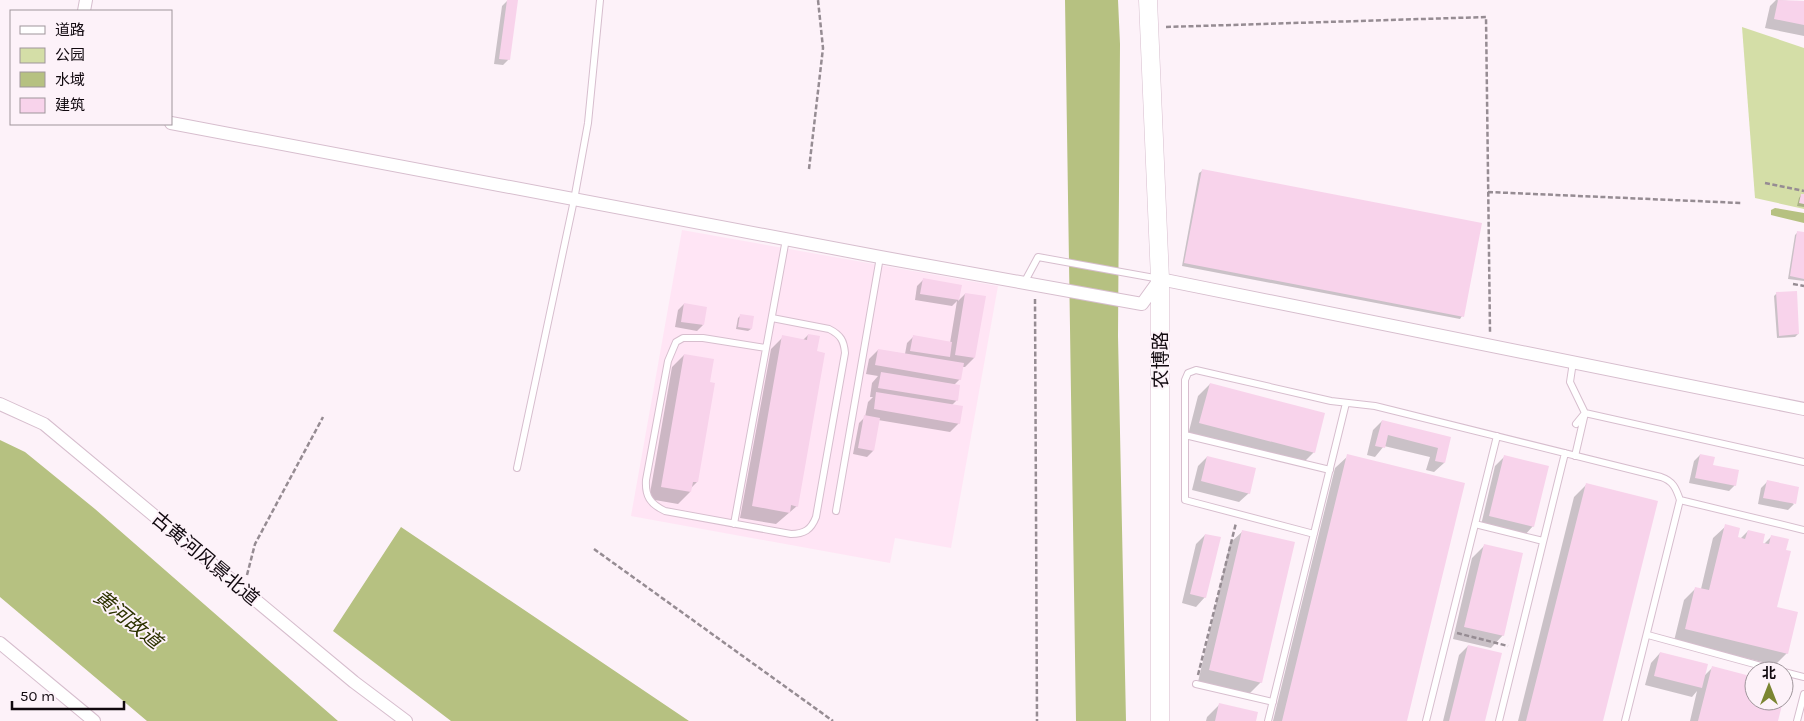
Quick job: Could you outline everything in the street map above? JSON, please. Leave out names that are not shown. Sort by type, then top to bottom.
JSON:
[{"type":"street","name":"农博路","points":[[1148,0],[1160,279],[1160,721]]},
{"type":"street","points":[[172,123],[574,200],[1142,304],[1160,279],[1804,409]]},
{"type":"street","name":"古黄河风景北道","points":[[0,404],[44,424],[354,682],[406,721]]},
{"type":"street","points":[[0,643],[94,721]]},
{"type":"lane","points":[[517,468],[574,200],[588,123],[600,0]]},
{"type":"lane","points":[[734,524],[786,239]]},
{"type":"lane","points":[[836,511],[880,257]]},
{"type":"lane","points":[[1029,284],[1038,257],[1160,279]]},
{"type":"lane","points":[[766,348],[703,338],[684,338],[676,342],[668,361],[646,480],[645,491],[655,506],[665,511],[799,534],[807,531],[813,525],[845,354],[844,346],[838,333],[829,329],[772,318]]},
{"type":"lane","points":[[1573,362],[1570,382],[1585,413],[1575,456]]},
{"type":"lane","points":[[1314,534],[1185,500],[1184,380],[1188,373],[1196,370],[1331,401],[1375,406],[1670,480],[1676,487],[1680,500],[1648,635],[1625,721]]},
{"type":"lane","points":[[1268,721],[1346,403]]},
{"type":"lane","points":[[1576,424],[1585,413]]},
{"type":"lane","points":[[1585,413],[1804,462]]},
{"type":"lane","points":[[1185,435],[1330,470]]},
{"type":"lane","points":[[1426,721],[1497,436]]},
{"type":"lane","points":[[1499,721],[1565,453]]},
{"type":"lane","points":[[1680,500],[1804,530]]},
{"type":"lane","points":[[1475,524],[1543,541]]},
{"type":"lane","points":[[1648,635],[1744,661]]},
{"type":"lane","points":[[1196,684],[1273,702]]},
{"type":"lane","points":[[1797,721],[1804,694]]},
{"type":"path","points":[[810,169],[823,48],[818,0]]},
{"type":"path","points":[[1149,27],[1486,18],[1490,345]]},
{"type":"path","points":[[1765,183],[1804,191]]},
{"type":"path","points":[[1488,192],[1741,203]]},
{"type":"path","points":[[1029,284],[1037,721]]},
{"type":"path","points":[[1794,284],[1804,286]]},
{"type":"path","points":[[241,587],[250,570],[255,544],[323,417]]},
{"type":"path","points":[[1196,684],[1238,514]]},
{"type":"path","points":[[594,549],[833,721]]},
{"type":"path","points":[[1449,631],[1517,648]]},
{"type":"shaded area","points":[[682,230],[998,286],[951,548],[895,538],[890,563],[631,516]]},
{"type":"green space","points":[[1742,27],[1804,48],[1804,209],[1755,198]]},
{"type":"water","points":[[1065,0],[1118,0],[1120,44],[1118,336],[1126,721],[1076,721]]},
{"type":"water","points":[[1775,208],[1804,213],[1804,223],[1771,215],[1771,210]]},
{"type":"water","name":"黄河故道","points":[[0,440],[25,452],[95,509],[338,721],[147,721],[0,597]]},
{"type":"water","points":[[401,527],[689,721],[451,721],[333,631]]},
{"type":"building","points":[[507,0],[518,0],[510,60],[499,59]]},
{"type":"building","points":[[1778,0],[1804,1],[1804,25],[1774,19]]},
{"type":"building","points":[[1202,169],[1482,223],[1464,317],[1184,263]]},
{"type":"building","points":[[1801,194],[1804,194],[1804,204],[1799,203]]},
{"type":"building","points":[[1797,231],[1804,232],[1804,279],[1790,276]]},
{"type":"building","points":[[923,278],[962,285],[959,300],[920,294]]},
{"type":"building","points":[[1797,291],[1799,334],[1779,336],[1776,292]]},
{"type":"building","points":[[965,293],[986,296],[975,358],[955,355]]},
{"type":"building","points":[[684,303],[707,307],[704,325],[681,322]]},
{"type":"building","points":[[740,314],[754,316],[752,329],[738,327]]},
{"type":"building","points":[[808,334],[820,336],[817,351],[825,353],[798,507],[791,505],[790,513],[752,506],[782,335],[807,340]]},
{"type":"building","points":[[913,335],[952,342],[950,357],[910,351]]},
{"type":"building","points":[[878,349],[964,363],[961,380],[875,365]]},
{"type":"building","points":[[684,354],[714,359],[710,382],[715,383],[698,482],[693,482],[691,492],[661,487]]},
{"type":"building","points":[[881,372],[960,385],[958,401],[878,388]]},
{"type":"building","points":[[1210,383],[1325,413],[1315,453],[1199,423]]},
{"type":"building","points":[[876,392],[963,406],[960,424],[874,409]]},
{"type":"building","points":[[864,415],[880,418],[874,451],[858,448]]},
{"type":"building","points":[[1382,420],[1451,437],[1445,463],[1435,461],[1438,448],[1388,435],[1385,448],[1375,446]]},
{"type":"building","points":[[1347,454],[1465,483],[1407,721],[1282,721]]},
{"type":"building","points":[[1700,454],[1715,457],[1713,465],[1739,470],[1736,486],[1695,478]]},
{"type":"building","points":[[1504,455],[1549,466],[1534,527],[1489,516]]},
{"type":"building","points":[[1207,456],[1256,468],[1250,494],[1201,481]]},
{"type":"building","points":[[1767,480],[1799,487],[1796,504],[1763,498]]},
{"type":"building","points":[[1586,483],[1658,501],[1603,721],[1526,721]]},
{"type":"building","points":[[1725,524],[1740,528],[1738,537],[1745,539],[1748,530],[1765,534],[1763,543],[1769,544],[1771,535],[1789,539],[1786,550],[1791,551],[1777,607],[1798,612],[1788,654],[1685,629],[1695,587],[1709,590]]},
{"type":"building","points":[[1242,530],[1295,542],[1262,683],[1209,670]]},
{"type":"building","points":[[1205,534],[1221,537],[1206,598],[1190,594]]},
{"type":"building","points":[[1484,544],[1523,553],[1504,636],[1464,627]]},
{"type":"building","points":[[1468,645],[1502,653],[1485,721],[1449,721]]},
{"type":"building","points":[[1660,652],[1708,664],[1702,688],[1654,676]]},
{"type":"building","points":[[1712,666],[1744,674],[1744,711],[1780,711],[1778,721],[1698,721]]},
{"type":"building","points":[[1219,703],[1258,712],[1256,721],[1215,721]]}]
